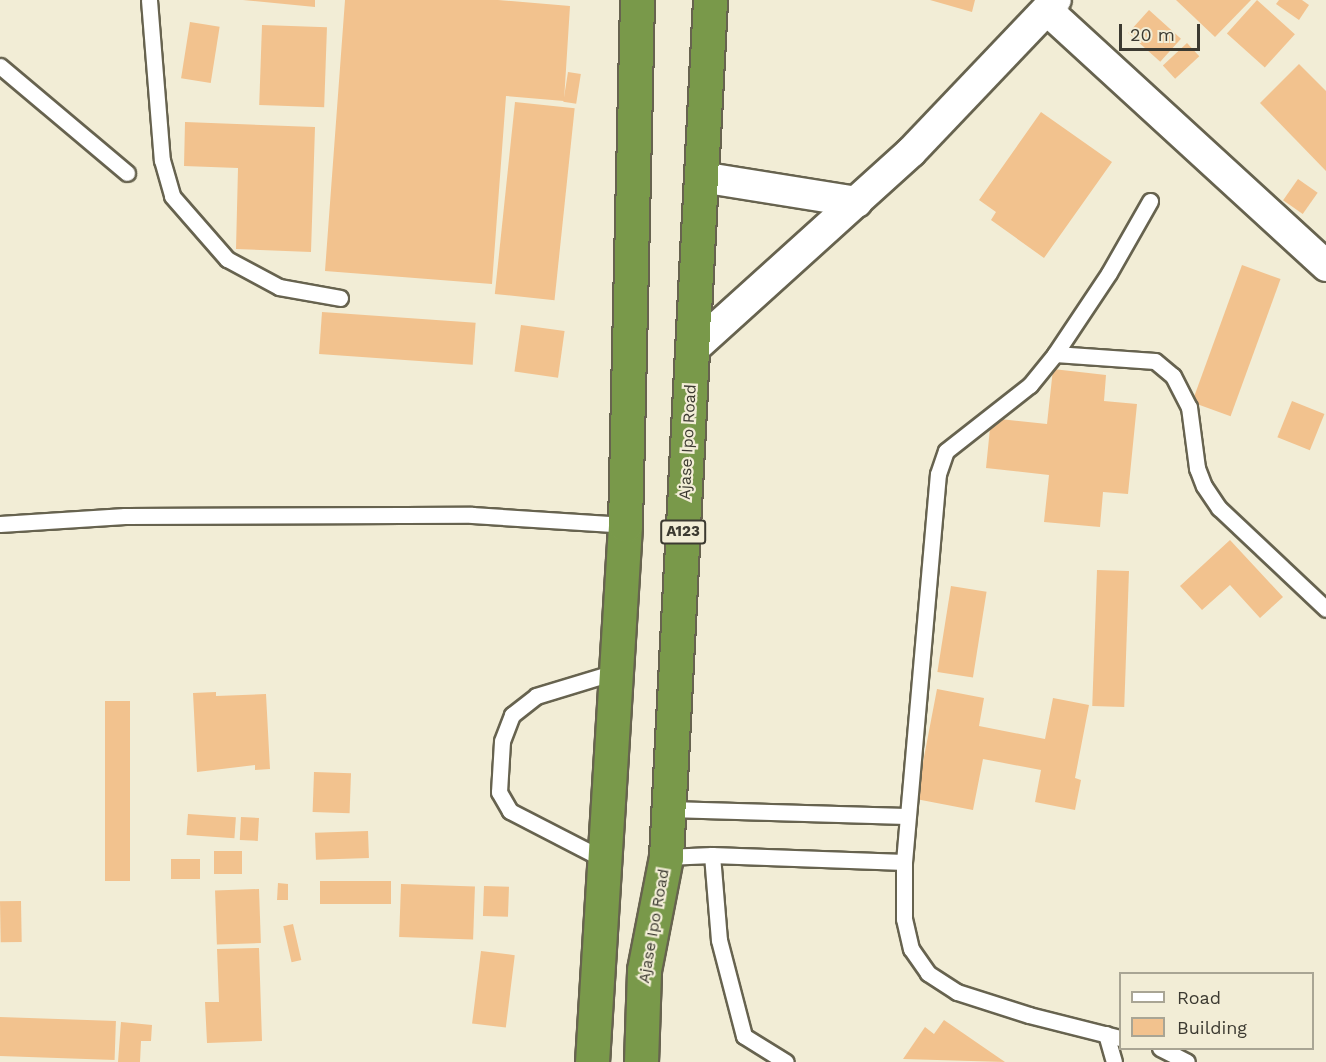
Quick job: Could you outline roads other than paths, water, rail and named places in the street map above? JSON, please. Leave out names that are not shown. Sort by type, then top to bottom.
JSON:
[{"type":"highway","points":[[592,1062],[625,525],[637,0]]},
{"type":"highway","name":"Ajase Ipo Road","points":[[641,1062],[644,970],[666,857],[710,0]]},
{"type":"street","points":[[693,349],[857,202],[950,114],[1051,5],[1326,266]]},
{"type":"street","points":[[701,177],[857,202]]},
{"type":"lane","points":[[149,0],[162,160],[172,196],[227,259],[279,288],[340,298]]},
{"type":"lane","points":[[0,66],[127,173]]},
{"type":"lane","points":[[1109,1059],[1113,1036],[957,992],[928,973],[911,949],[904,919],[904,862],[938,474],[946,451],[1021,393],[1055,354],[1109,273],[1150,201]]},
{"type":"lane","points":[[1055,354],[1155,361],[1173,376],[1189,407],[1197,468],[1203,486],[1219,508],[1326,609]]},
{"type":"lane","points":[[0,524],[125,516],[472,515],[625,525]]},
{"type":"lane","points":[[603,859],[510,811],[499,792],[502,741],[512,715],[536,696],[615,672]]},
{"type":"lane","points":[[669,809],[907,816]]},
{"type":"lane","points":[[666,857],[712,855],[904,862]]},
{"type":"lane","points":[[712,855],[719,940],[744,1036],[786,1062]]},
{"type":"lane","points":[[1164,1050],[1186,1062]]}]
